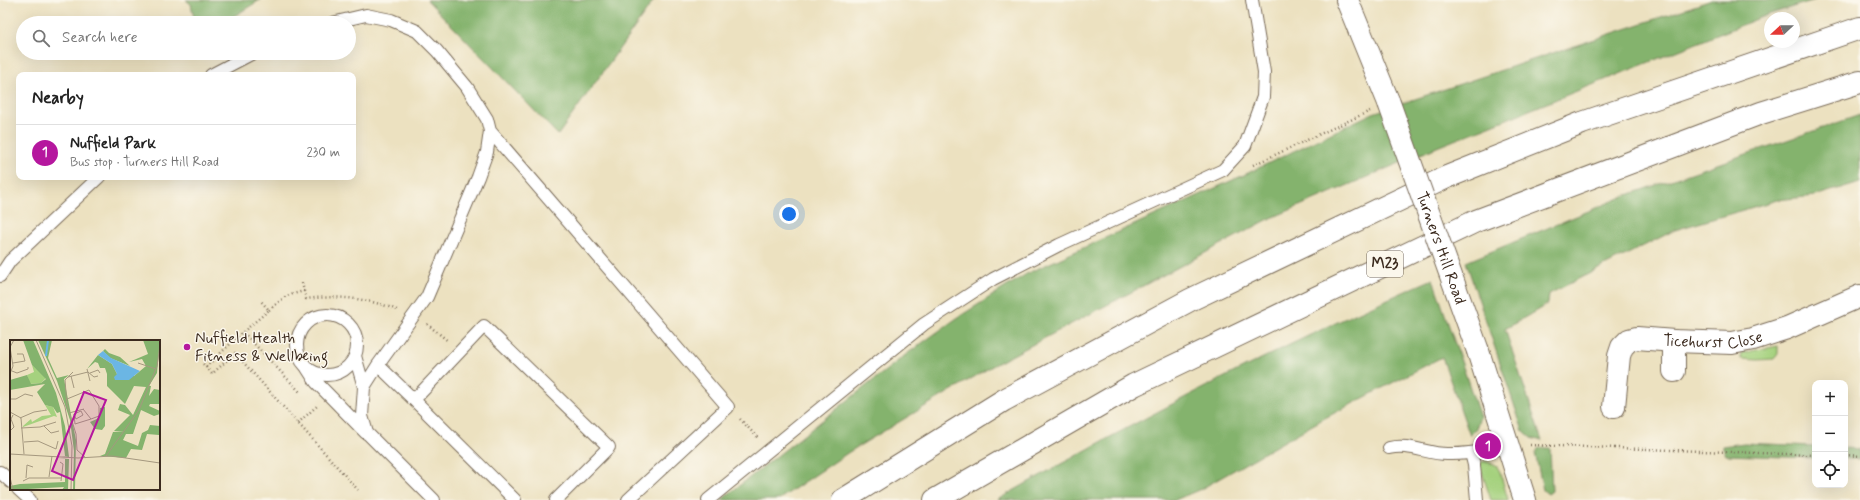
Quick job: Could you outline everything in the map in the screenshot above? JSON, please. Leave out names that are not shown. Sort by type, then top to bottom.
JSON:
[{"type":"main road","name":"Turners Hill Road","points":[[1347,0],[1389,104],[1478,351],[1517,446],[1525,500]]},
{"type":"main road","points":[[843,500],[902,462],[1024,388],[1190,300],[1447,177],[1582,123],[1860,28]]},
{"type":"main road","name":"M23","points":[[935,500],[1134,385],[1476,221],[1761,114],[1860,82]]},
{"type":"main road","name":"Ticehurst Close","points":[[1614,407],[1619,356],[1622,347],[1629,340],[1637,338],[1732,343],[1753,339],[1788,328],[1860,296]]},
{"type":"main road","points":[[1674,341],[1674,371]]},
{"type":"lane","points":[[708,500],[924,324],[993,279],[1059,244],[1223,170],[1244,146],[1263,97],[1264,72],[1252,0]]},
{"type":"lane","points":[[356,17],[366,15],[391,20],[417,31],[437,51],[467,87],[487,120],[490,131],[487,152],[478,177],[427,297],[412,316],[364,387]]},
{"type":"lane","points":[[217,72],[240,60]]},
{"type":"lane","points":[[490,131],[728,406],[628,500]]},
{"type":"lane","points":[[0,276],[10,261],[96,180]]},
{"type":"lane","points":[[305,365],[318,373],[333,374],[342,371],[350,365],[355,356],[357,346],[356,337],[352,328],[346,321],[328,315],[309,321],[303,328],[299,337],[298,347],[300,357],[305,365],[316,382],[434,500]]},
{"type":"lane","points":[[414,400],[484,326],[609,447],[556,500]]},
{"type":"lane","points":[[355,356],[364,387],[362,416],[367,433]]},
{"type":"lane","points":[[378,365],[515,500]]},
{"type":"lane","points":[[1389,448],[1403,446],[1428,453],[1447,454],[1471,453],[1517,446]]},
{"type":"lane","points":[[1471,453],[1474,464],[1477,500]]},
{"type":"lane","points":[[0,472],[10,481]]},
{"type":"lane","points":[[19,490],[30,500]]},
{"type":"path","points":[[1223,170],[1243,169],[1374,109],[1389,104]]},
{"type":"path","points":[[302,283],[306,299],[322,297],[351,298],[387,306],[422,320],[439,332],[460,352]]},
{"type":"path","points":[[304,291],[286,296],[205,366],[212,374],[235,353],[358,490]]},
{"type":"path","points":[[260,300],[269,310]]},
{"type":"path","points":[[243,332],[304,396]]},
{"type":"path","points":[[298,423],[329,395]]},
{"type":"path","points":[[728,406],[769,450]]},
{"type":"path","points":[[1517,446],[1650,448],[1812,455]]},
{"type":"path","points":[[1848,455],[1860,456]]},
{"type":"green space","points":[[186,0],[260,0],[234,16],[194,16],[191,4]]},
{"type":"green space","points":[[427,0],[654,0],[558,135]]},
{"type":"green space","points":[[1712,0],[1815,0],[1777,12],[1764,12],[1764,16],[1437,147],[1269,219],[994,365],[849,452],[778,500],[721,500],[908,353],[957,318],[1028,273],[1246,174],[1373,113]]},
{"type":"green space","points":[[1860,115],[1860,182],[1815,196],[1777,200],[1675,230],[1549,294],[1548,304],[1505,329],[1542,441],[1531,438],[1523,431],[1466,262],[1627,195]]},
{"type":"green space","points":[[1433,279],[1480,417],[1476,428],[1470,436],[1442,357],[1323,419],[1201,489],[1175,500],[997,500],[1104,440],[1267,356]]},
{"type":"green space","points":[[1778,346],[1778,354],[1774,359],[1741,359],[1741,353]]},
{"type":"green space","points":[[1744,443],[1812,446],[1812,458],[1726,455],[1722,446]]},
{"type":"green space","points":[[1539,448],[1550,448],[1552,491],[1548,494],[1543,490],[1535,453]]},
{"type":"green space","points":[[1848,448],[1860,449],[1860,459],[1848,459]]},
{"type":"green space","points":[[1485,461],[1496,465],[1500,472],[1508,500],[1491,500],[1479,463]]},
{"type":"place","name":"Nuffield Health Fitness & Wellbeing","points":[[187,347]]},
{"type":"place","name":"Nuffield Park","points":[[1488,446]]}]
